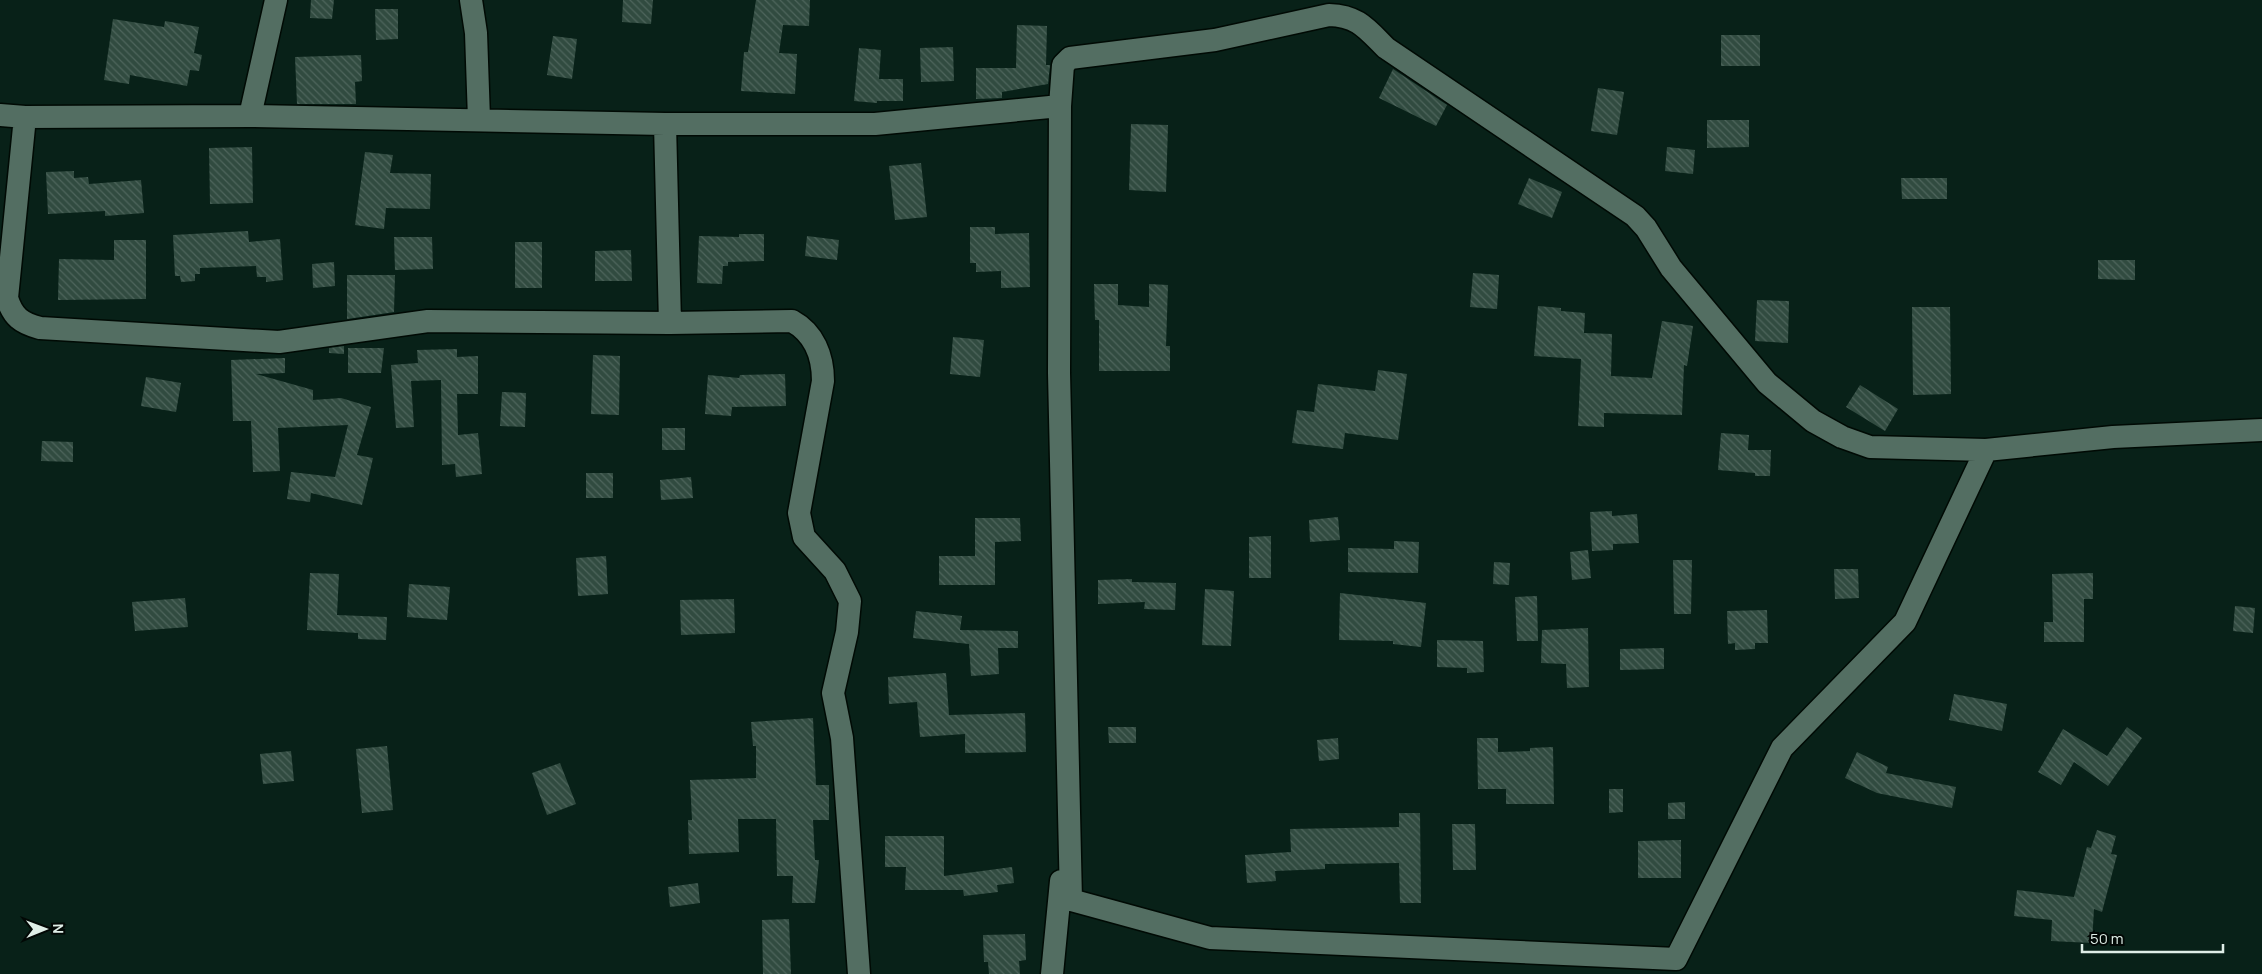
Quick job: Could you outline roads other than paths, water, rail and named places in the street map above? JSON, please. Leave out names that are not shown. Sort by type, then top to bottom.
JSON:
[{"type":"street","points":[[250,116],[276,0]]},
{"type":"street","points":[[471,0],[476,33],[479,119]]},
{"type":"street","points":[[1052,974],[1061,895],[1046,314],[1062,65],[1070,58],[1215,40],[1329,15],[1345,16],[1358,21],[1386,48],[1635,216],[1646,228],[1671,268],[1767,383],[1813,421],[1842,437],[1870,447],[1986,450],[2113,438],[2262,430]]},
{"type":"street","points":[[0,115],[25,117],[250,116],[479,119],[666,124],[875,124],[1060,106]]},
{"type":"street","points":[[1060,106],[1058,373],[1072,900],[1210,938],[1676,959],[1782,748],[1904,622],[1986,450]]},
{"type":"street","points":[[25,117],[7,298],[12,313],[25,324],[40,328],[279,342],[428,320],[670,323],[792,321],[805,328],[815,344],[823,367],[823,381],[798,513],[804,537],[835,571],[850,601],[847,632],[833,693],[842,738],[859,974]]},
{"type":"street","points":[[666,124],[670,323]]}]
